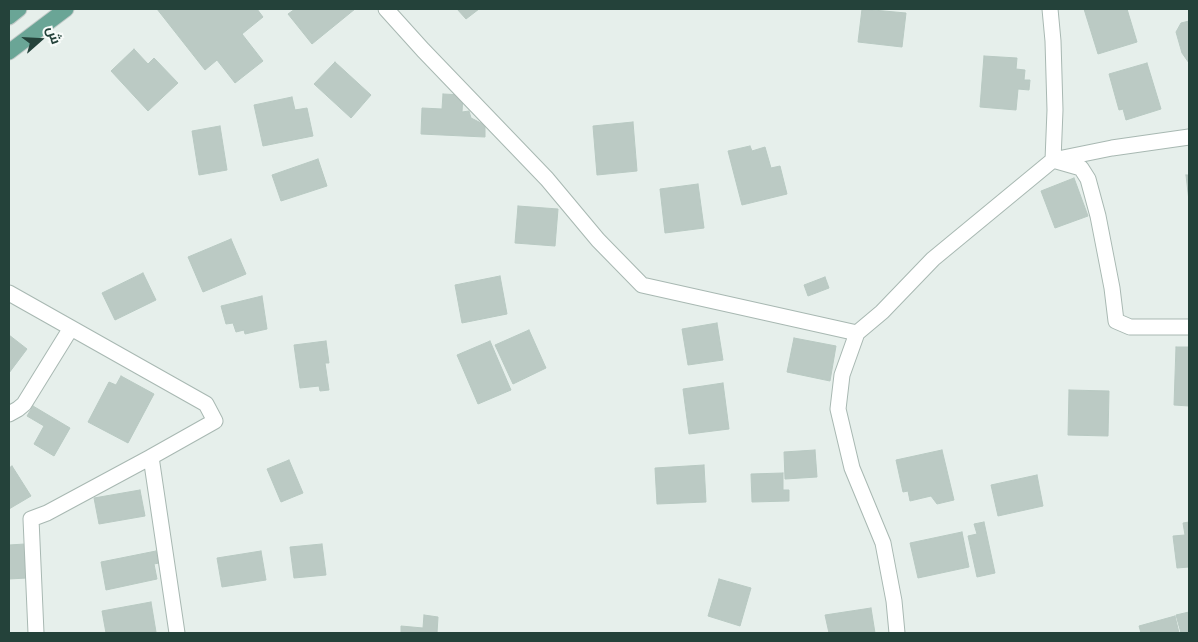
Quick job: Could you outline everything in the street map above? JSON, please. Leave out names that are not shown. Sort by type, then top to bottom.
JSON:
[{"type":"main road","points":[[9,17],[19,9]]},
{"type":"main road","points":[[9,52],[66,9]]},
{"type":"street","points":[[386,9],[547,178],[598,240],[642,285],[857,333]]},
{"type":"street","points":[[1050,9],[1055,110],[1053,160]]},
{"type":"street","points":[[898,633],[883,543],[852,468],[838,409],[842,375],[857,333],[882,312],[933,259],[1053,160],[1112,148],[1189,136]]},
{"type":"street","points":[[1053,160],[1081,168],[1088,179],[1098,216],[1112,288],[1116,321],[1130,327],[1189,327]]},
{"type":"street","points":[[9,293],[206,404],[215,421],[47,513],[31,519],[36,633]]},
{"type":"street","points":[[9,414],[24,404],[71,328]]},
{"type":"street","points":[[151,457],[177,633]]},
{"type":"building","points":[[157,9],[257,9],[263,17],[242,34],[263,61],[235,83],[217,60],[205,70]]},
{"type":"building","points":[[295,9],[355,9],[312,44],[288,14]]},
{"type":"building","points":[[457,9],[479,9],[466,19]]},
{"type":"building","points":[[862,9],[906,13],[902,47],[858,42]]},
{"type":"building","points":[[1084,9],[1127,9],[1137,42],[1098,54]]},
{"type":"building","points":[[1189,21],[1189,63],[1182,53],[1176,32],[1181,23]]},
{"type":"building","points":[[134,49],[148,64],[154,58],[178,83],[148,111],[111,71]]},
{"type":"building","points":[[984,56],[1017,58],[1016,69],[1025,70],[1024,80],[1030,80],[1029,90],[1018,89],[1016,110],[980,107]]},
{"type":"building","points":[[335,62],[371,95],[351,118],[314,84]]},
{"type":"building","points":[[1147,63],[1161,109],[1126,120],[1123,109],[1119,110],[1109,74]]},
{"type":"building","points":[[443,94],[463,95],[462,112],[469,111],[471,118],[485,125],[485,137],[421,134],[422,108],[442,109]]},
{"type":"building","points":[[292,97],[295,110],[307,108],[313,136],[263,146],[254,105]]},
{"type":"building","points":[[633,122],[637,171],[597,175],[593,126]]},
{"type":"building","points":[[220,126],[227,170],[199,175],[192,131]]},
{"type":"building","points":[[750,146],[752,151],[765,147],[771,168],[780,166],[787,194],[742,205],[728,151]]},
{"type":"building","points":[[318,159],[327,186],[281,201],[272,175]]},
{"type":"building","points":[[1186,175],[1189,175],[1189,201]]},
{"type":"building","points":[[1074,178],[1088,216],[1055,228],[1041,191]]},
{"type":"building","points":[[698,184],[704,228],[665,233],[660,189]]},
{"type":"building","points":[[518,206],[558,209],[555,246],[515,243]]},
{"type":"building","points":[[231,239],[246,274],[203,292],[188,257]]},
{"type":"building","points":[[143,273],[156,300],[115,320],[102,293]]},
{"type":"building","points":[[500,276],[507,314],[462,323],[455,285]]},
{"type":"building","points":[[825,277],[829,288],[808,296],[804,285]]},
{"type":"building","points":[[262,296],[267,329],[245,334],[244,330],[236,332],[233,323],[226,324],[221,306]]},
{"type":"building","points":[[717,323],[723,360],[688,365],[682,329]]},
{"type":"building","points":[[529,330],[546,368],[513,384],[495,345]]},
{"type":"building","points":[[9,335],[27,349],[9,373]]},
{"type":"building","points":[[794,338],[836,346],[830,381],[787,372]]},
{"type":"building","points":[[326,341],[329,363],[325,363],[329,390],[320,391],[319,386],[300,388],[294,345]]},
{"type":"building","points":[[490,341],[511,390],[478,404],[457,355]]},
{"type":"building","points":[[1176,347],[1189,347],[1189,406],[1174,405]]},
{"type":"building","points":[[121,376],[154,394],[128,443],[88,422],[109,382],[116,385]]},
{"type":"building","points":[[723,383],[729,429],[689,434],[683,389]]},
{"type":"building","points":[[1069,390],[1109,391],[1108,436],[1068,435]]},
{"type":"building","points":[[33,406],[70,428],[54,456],[34,444],[44,426],[27,416]]},
{"type":"building","points":[[815,450],[817,477],[785,479],[784,452]]},
{"type":"building","points":[[942,450],[954,500],[937,504],[931,496],[910,501],[908,491],[903,492],[896,460]]},
{"type":"building","points":[[289,460],[303,493],[281,502],[267,469]]},
{"type":"building","points":[[704,465],[706,502],[657,504],[655,468]]},
{"type":"building","points":[[12,466],[31,496],[9,509],[9,468]]},
{"type":"building","points":[[783,473],[783,490],[789,490],[789,501],[752,502],[751,474]]},
{"type":"building","points":[[1037,475],[1043,506],[998,516],[991,485]]},
{"type":"building","points":[[140,490],[145,516],[99,524],[94,498]]},
{"type":"building","points":[[984,522],[995,573],[977,577],[968,536],[977,534],[974,524]]},
{"type":"building","points":[[1189,522],[1189,567],[1177,568],[1173,536],[1185,535],[1183,523]]},
{"type":"building","points":[[962,532],[969,567],[918,578],[910,543]]},
{"type":"building","points":[[25,544],[27,578],[9,579],[9,545]]},
{"type":"building","points":[[322,544],[326,575],[294,578],[290,547]]},
{"type":"building","points":[[156,551],[159,563],[154,564],[157,579],[106,590],[101,562]]},
{"type":"building","points":[[261,551],[266,580],[222,587],[217,558]]},
{"type":"building","points":[[719,579],[751,588],[740,626],[708,616]]},
{"type":"building","points":[[151,602],[156,632],[106,633],[102,611]]},
{"type":"building","points":[[871,608],[875,633],[829,633],[825,615]]},
{"type":"building","points":[[1189,612],[1189,633],[1181,633],[1176,615]]},
{"type":"building","points":[[424,615],[438,617],[437,633],[401,633],[401,626],[423,628]]},
{"type":"building","points":[[1175,616],[1179,633],[1141,633],[1139,626]]}]
